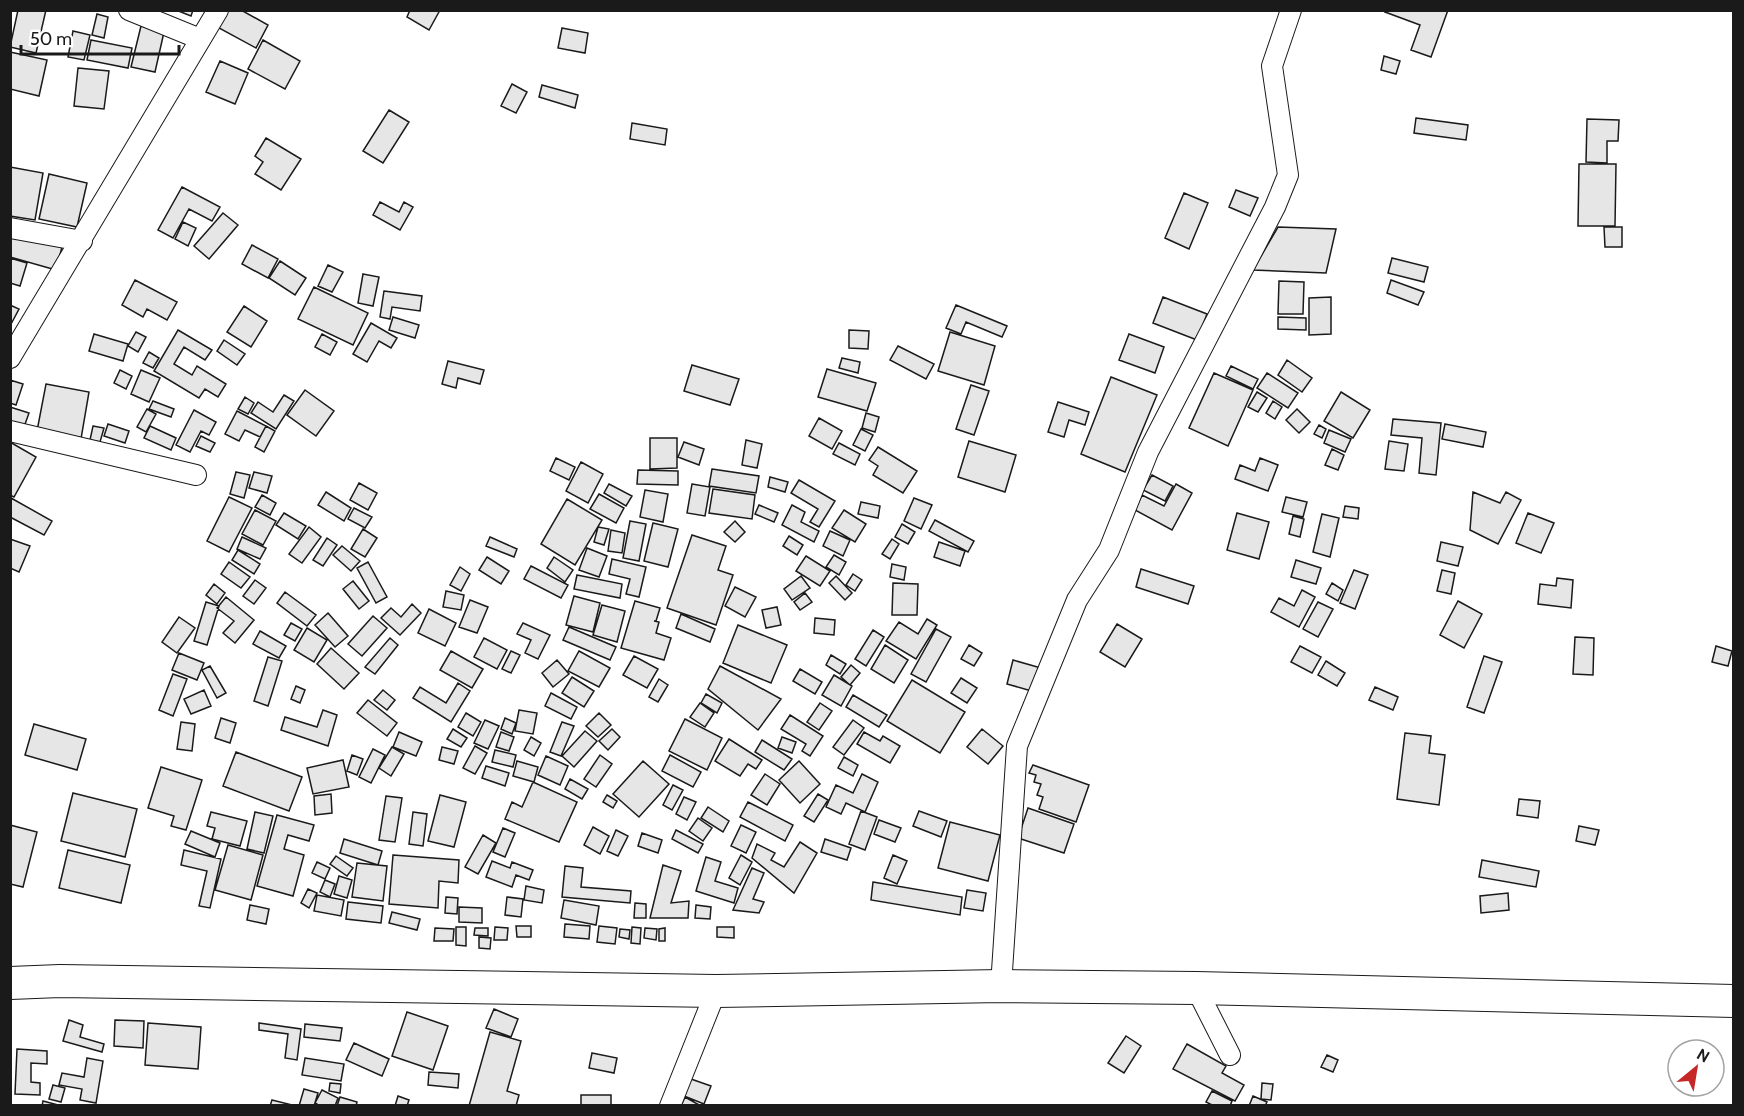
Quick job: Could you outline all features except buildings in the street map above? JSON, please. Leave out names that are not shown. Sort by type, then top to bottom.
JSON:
[{"type":"highway","points":[[10,983],[60,981],[716,991],[1001,986],[1196,988],[1734,1001]]},
{"type":"street","points":[[129,10],[200,39]]},
{"type":"street","points":[[10,358],[218,10]]},
{"type":"street","points":[[1001,986],[1017,746],[1077,600],[1109,550],[1148,452],[1275,207],[1288,176],[1272,66],[1291,10]]},
{"type":"street","points":[[10,228],[82,241]]},
{"type":"street","points":[[10,431],[196,475]]},
{"type":"street","points":[[1196,988],[1230,1055]]},
{"type":"street","points":[[670,1106],[716,991]]}]
